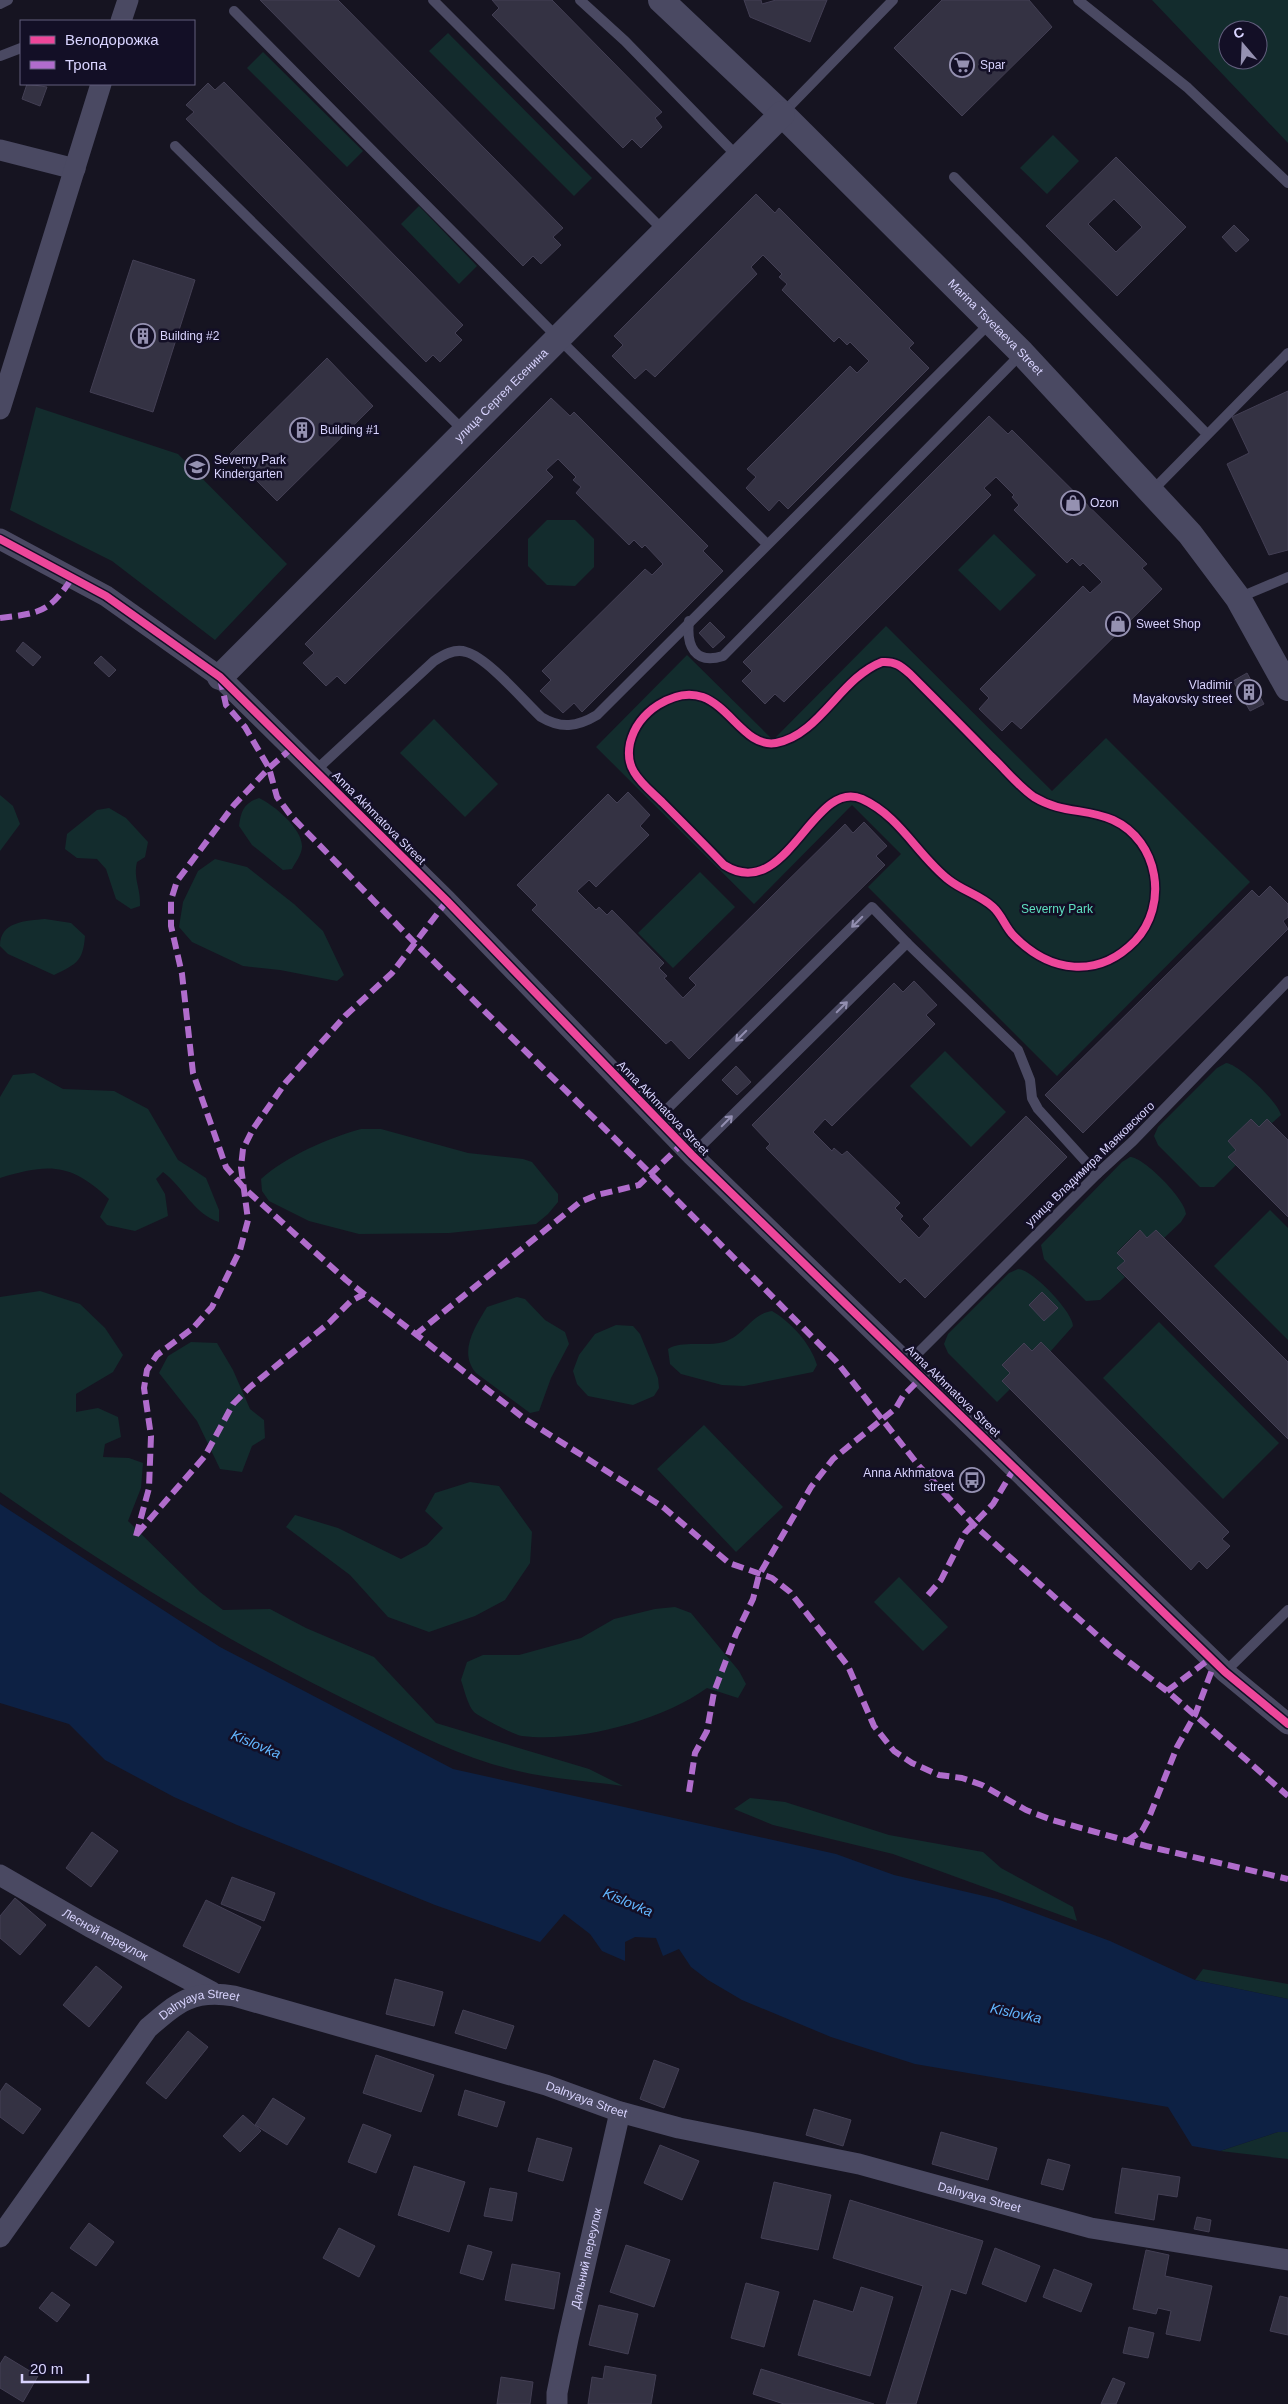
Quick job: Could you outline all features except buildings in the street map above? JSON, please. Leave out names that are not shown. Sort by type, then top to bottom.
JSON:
[{"type":"street","points":[[121,20],[128,0]]},
{"type":"street","name":"Marina Tsvetaeva Street","points":[[662,0],[782,114],[1022,354],[1195,540],[1238,598],[1288,688]]},
{"type":"street","points":[[0,409],[102,85]]},
{"type":"street","name":"улица Сергея Есенина","points":[[220,677],[782,114]]},
{"type":"street","points":[[0,150],[75,168]]},
{"type":"street","name":"Anna Akhmatova Street","points":[[0,539],[106,596],[220,677],[447,901],[692,1155],[1225,1672],[1288,1724]]},
{"type":"street","name":"Лесной переулок","points":[[0,1874],[90,1928],[212,1992]]},
{"type":"street","name":"Dalnyaya Street","points":[[0,2237],[148,2028],[190,1997],[212,1992],[234,1996],[546,2085],[620,2112],[721,2137],[859,2164],[1090,2228],[1288,2260]]},
{"type":"street","name":"Дальний переулок","points":[[557,2404],[557,2393],[568,2339],[620,2112]]},
{"type":"lane","points":[[0,4],[8,0]]},
{"type":"lane","points":[[433,0],[665,231]]},
{"type":"lane","points":[[580,0],[625,41],[738,157]]},
{"type":"lane","points":[[782,114],[893,0]]},
{"type":"lane","points":[[1078,0],[1188,88],[1288,183]]},
{"type":"lane","points":[[234,10],[558,338],[767,544]]},
{"type":"lane","points":[[0,56],[20,48]]},
{"type":"lane","points":[[174,146],[465,432]]},
{"type":"lane","points":[[954,177],[1207,434]]},
{"type":"lane","points":[[316,771],[434,660],[447,653],[465,651],[482,660],[541,717],[552,724],[568,726],[583,723],[597,715],[990,322]]},
{"type":"lane","points":[[1151,492],[1288,353]]},
{"type":"lane","points":[[689,621],[687,637],[690,646],[698,654],[705,658],[724,656],[1022,354]]},
{"type":"lane","points":[[1238,598],[1288,577]]},
{"type":"lane","points":[[656,1119],[872,907],[1018,1050],[1030,1080],[1032,1098],[1038,1108],[1097,1174]]},
{"type":"lane","points":[[692,1155],[907,943]]},
{"type":"lane","name":"улица Владимира Маяковского","points":[[908,1363],[1097,1174],[1133,1141],[1288,981]]},
{"type":"lane","points":[[1225,1672],[1288,1610]]},
{"type":"green space","points":[[1152,0],[1288,0],[1288,143],[1219,70],[1268,70],[1268,20],[1218,20],[1218,69]]},
{"type":"green space","points":[[448,33],[592,178],[574,196],[429,51]]},
{"type":"green space","points":[[263,52],[363,151],[347,167],[247,68]]},
{"type":"green space","points":[[1053,135],[1079,161],[1047,194],[1020,168]]},
{"type":"green space","points":[[419,206],[477,266],[459,284],[401,224]]},
{"type":"green space","points":[[36,407],[178,454],[287,564],[215,640],[112,561],[10,510]]},
{"type":"green space","points":[[547,520],[575,520],[594,539],[594,567],[575,586],[547,585],[528,566],[528,539]]},
{"type":"green space","points":[[994,534],[1036,575],[1000,611],[958,570]]},
{"type":"green space","name":"Severny Park","points":[[886,626],[1052,791],[1106,738],[1250,882],[1057,1076],[868,887],[901,854],[852,805],[754,904],[596,747],[687,655],[773,740]]},
{"type":"green space","points":[[434,719],[498,784],[465,817],[400,753]]},
{"type":"green space","points":[[0,795],[13,806],[20,824],[0,851]]},
{"type":"green space","points":[[259,798],[286,818],[298,833],[302,850],[292,869],[283,870],[252,845],[239,826],[244,808],[250,802]]},
{"type":"green space","points":[[109,808],[126,818],[148,842],[145,857],[137,862],[136,868],[140,906],[131,909],[116,899],[106,869],[97,859],[77,858],[65,849],[67,834],[97,810]]},
{"type":"green space","points":[[215,859],[247,867],[294,904],[323,931],[344,975],[337,981],[280,970],[243,966],[192,942],[179,927],[183,902],[198,871]]},
{"type":"green space","points":[[700,872],[735,907],[673,968],[638,933]]},
{"type":"green space","points":[[45,919],[71,923],[85,936],[83,951],[77,961],[54,975],[8,954],[0,946],[1,938],[9,927],[22,922]]},
{"type":"green space","points":[[945,1051],[1006,1112],[971,1147],[910,1086]]},
{"type":"green space","points":[[1226,1063],[1248,1076],[1266,1093],[1281,1115],[1272,1123],[1267,1119],[1259,1127],[1251,1119],[1228,1141],[1236,1150],[1228,1157],[1236,1165],[1214,1187],[1200,1187],[1158,1145],[1154,1136],[1158,1127],[1217,1068]]},
{"type":"green space","points":[[34,1073],[63,1089],[114,1091],[148,1109],[178,1160],[206,1178],[219,1210],[219,1222],[202,1213],[163,1172],[156,1179],[165,1194],[168,1216],[135,1231],[107,1225],[100,1217],[109,1199],[83,1178],[71,1173],[59,1169],[46,1169],[32,1170],[0,1178],[0,1097],[13,1075]]},
{"type":"green space","points":[[361,1129],[381,1129],[468,1153],[523,1159],[532,1162],[558,1194],[558,1202],[536,1224],[449,1233],[359,1234],[309,1221],[269,1201],[262,1191],[261,1179],[271,1171],[295,1155],[335,1137]]},
{"type":"green space","points":[[1130,1157],[1145,1164],[1163,1180],[1179,1199],[1186,1214],[1181,1222],[1164,1238],[1156,1230],[1147,1238],[1139,1230],[1117,1252],[1125,1261],[1117,1269],[1125,1277],[1100,1300],[1086,1301],[1044,1259],[1041,1245],[1122,1162]]},
{"type":"green space","points":[[1270,1210],[1288,1228],[1288,1340],[1214,1266]]},
{"type":"green space","points":[[1018,1269],[1032,1276],[1051,1292],[1066,1311],[1073,1326],[1050,1352],[1041,1343],[1032,1351],[1024,1343],[1002,1365],[1010,1373],[1002,1381],[1010,1389],[997,1402],[948,1353],[944,1344],[948,1334],[1009,1273]]},
{"type":"green space","points":[[40,1291],[80,1304],[105,1328],[123,1355],[113,1372],[76,1394],[76,1412],[98,1408],[118,1417],[121,1437],[105,1444],[103,1457],[129,1458],[143,1463],[141,1488],[128,1521],[200,1592],[223,1610],[270,1609],[306,1628],[374,1657],[436,1723],[589,1769],[623,1786],[518,1771],[461,1753],[406,1729],[275,1663],[181,1610],[89,1553],[0,1492],[0,1297]]},
{"type":"green space","points":[[517,1297],[525,1299],[545,1320],[565,1332],[569,1344],[551,1378],[539,1411],[530,1413],[476,1373],[468,1357],[470,1340],[487,1307]]},
{"type":"green space","points":[[772,1311],[793,1327],[810,1349],[817,1365],[813,1372],[744,1386],[722,1385],[681,1374],[670,1364],[668,1349],[687,1344],[724,1342],[737,1335],[759,1316]]},
{"type":"green space","points":[[1159,1322],[1279,1443],[1223,1499],[1103,1378]]},
{"type":"green space","points":[[616,1325],[633,1326],[640,1334],[658,1378],[659,1388],[654,1396],[633,1405],[588,1396],[577,1384],[573,1371],[579,1355],[595,1334]]},
{"type":"green space","points":[[191,1342],[217,1343],[233,1370],[250,1409],[264,1420],[265,1438],[252,1446],[242,1472],[220,1469],[197,1421],[159,1373],[168,1356]]},
{"type":"green space","points":[[704,1425],[783,1507],[736,1552],[657,1469]]},
{"type":"green space","points":[[470,1482],[499,1486],[532,1532],[530,1563],[505,1600],[475,1616],[429,1632],[388,1617],[350,1575],[286,1527],[295,1515],[338,1528],[401,1559],[427,1545],[443,1528],[425,1511],[435,1493]]},
{"type":"green space","points":[[899,1577],[948,1627],[923,1651],[874,1602]]},
{"type":"green space","points":[[675,1607],[691,1613],[739,1671],[746,1684],[738,1698],[707,1688],[688,1700],[643,1720],[593,1733],[544,1737],[522,1736],[512,1733],[477,1714],[470,1706],[461,1680],[467,1662],[483,1655],[519,1655],[581,1638],[614,1619],[655,1609]]},
{"type":"green space","points":[[750,1798],[785,1802],[889,1835],[983,1852],[1001,1868],[1073,1907],[1077,1921],[893,1854],[773,1825],[734,1809]]},
{"type":"green space","points":[[1203,1969],[1288,1984],[1288,1999],[1195,1980]]},
{"type":"green space","points":[[1278,2132],[1288,2132],[1288,2159],[1220,2151]]},
{"type":"water","name":"Kislovka","points":[[0,1504],[220,1647],[453,1769],[836,1854],[894,1875],[997,1899],[1110,1941],[1195,1980],[1288,1999],[1288,2132],[1278,2132],[1220,2151],[1192,2146],[1168,2107],[915,2064],[831,2037],[742,2000],[708,1980],[691,1967],[679,1949],[663,1956],[656,1938],[635,1937],[625,1942],[625,1961],[602,1951],[590,1934],[564,1914],[540,1942],[435,1905],[237,1825],[174,1797],[105,1760],[69,1724],[0,1703]]},
{"type":"marked path","points":[[0,618],[25,615],[50,605],[72,578]]},
{"type":"marked path","points":[[220,678],[226,705],[245,727],[269,768],[277,797],[292,817],[415,943],[650,1173],[836,1361],[919,1466],[974,1525],[1116,1652],[1167,1691],[1288,1796]]},
{"type":"marked path","points":[[292,748],[269,768],[234,805],[177,881],[171,900],[171,926],[182,974],[193,1073],[226,1167],[244,1188],[346,1280],[525,1419],[663,1507],[729,1563],[772,1578],[790,1592],[848,1666],[874,1726],[894,1751],[912,1763],[939,1775],[962,1778],[982,1785],[1026,1810],[1052,1820],[1146,1846],[1288,1879]]},
{"type":"marked path","points":[[136,1536],[149,1488],[151,1436],[144,1388],[147,1370],[157,1355],[193,1328],[212,1307],[240,1250],[248,1220],[241,1167],[243,1149],[253,1129],[286,1082],[345,1016],[392,973],[447,901]]},
{"type":"marked path","points":[[415,1335],[580,1202],[597,1195],[639,1185],[681,1145]]},
{"type":"marked path","points":[[137,1534],[205,1456],[233,1404],[250,1387],[329,1323],[351,1301],[364,1294]]},
{"type":"marked path","points":[[689,1792],[695,1753],[707,1731],[714,1692],[736,1634],[753,1599],[759,1575],[811,1487],[833,1459],[896,1408],[903,1396],[922,1377]]},
{"type":"marked path","points":[[928,1595],[941,1580],[965,1533],[993,1504],[1015,1467]]},
{"type":"marked path","points":[[1167,1691],[1211,1658]]},
{"type":"marked path","points":[[1127,1841],[1142,1831],[1148,1820],[1177,1747],[1195,1715],[1215,1662]]},
{"type":"cycle path","points":[[0,539],[106,596],[220,677],[447,901],[692,1155],[1225,1672],[1288,1724]]},
{"type":"cycle path","points":[[882,662],[891,662],[910,674],[1028,793],[1054,806],[1103,816],[1113,820],[1129,830],[1141,843],[1149,858],[1154,875],[1155,892],[1152,910],[1146,926],[1135,941],[1121,953],[1106,961],[1090,966],[1074,967],[1058,964],[1043,958],[1014,936],[993,907],[983,899],[949,880],[887,815],[862,799],[845,797],[829,806],[782,856],[765,868],[746,873],[724,865],[644,784],[632,769],[629,747],[637,726],[658,705],[679,696],[697,695],[712,702],[749,735],[761,742],[776,743],[791,738],[805,729],[854,680],[882,662]]},
{"type":"place","name":"Spar","points":[[962,65]]},
{"type":"place","name":"Building #2","points":[[143,336]]},
{"type":"place","name":"Building #1","points":[[302,430]]},
{"type":"place","name":"Severny Park Kindergarten","points":[[197,467]]},
{"type":"place","name":"Ozon","points":[[1073,503]]},
{"type":"place","name":"Sweet Shop","points":[[1118,624]]},
{"type":"place","name":"Vladimir Mayakovsky street","points":[[1249,692]]},
{"type":"place","name":"Anna Akhmatova street","points":[[972,1480]]}]
